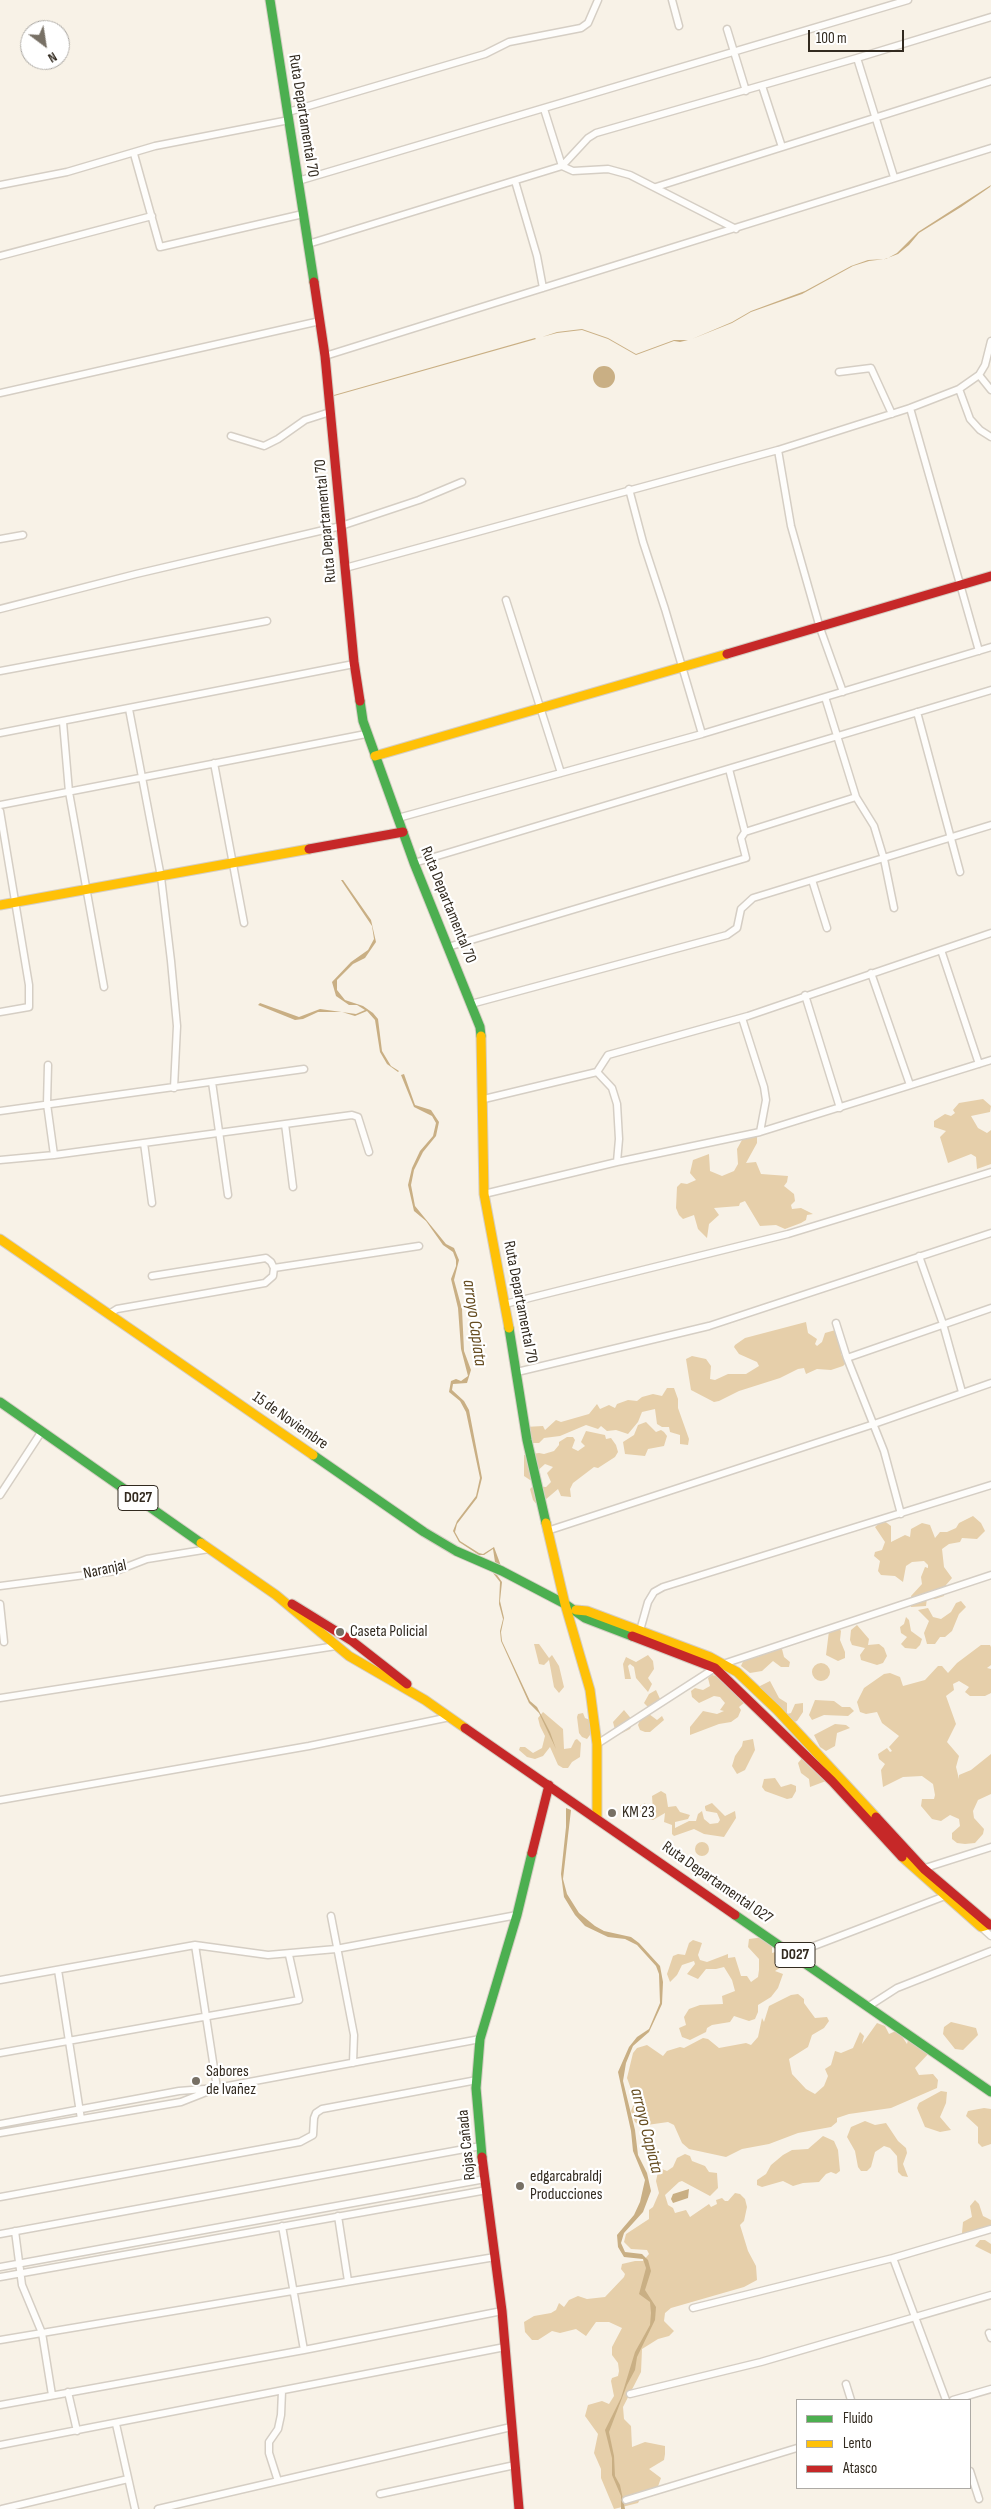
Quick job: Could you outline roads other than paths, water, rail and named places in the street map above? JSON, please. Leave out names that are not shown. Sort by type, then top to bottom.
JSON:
[{"type":"main road","name":"Ruta Departamental 70","points":[[270,0],[325,356],[354,664],[366,734],[414,863],[480,1027],[483,1048],[484,1194],[518,1372],[527,1440],[565,1604],[590,1690],[597,1744],[598,1819]]},
{"type":"main road","points":[[374,756],[543,709],[991,576]]},
{"type":"main road","points":[[0,905],[402,832]]},
{"type":"main road","name":"15 de Noviembre","points":[[0,1239],[424,1532],[456,1551],[502,1571],[565,1604],[585,1618],[639,1634],[719,1666]]},
{"type":"main road","name":"Ruta Departamental 027","points":[[0,1402],[276,1595],[349,1656],[425,1700],[991,2092]]},
{"type":"main road","name":"Ruta Departamental 027","points":[[276,1595],[311,1614],[352,1641],[396,1674],[425,1700]]},
{"type":"main road","points":[[719,1666],[902,1856],[988,1925]]},
{"type":"main road","name":"Rojas Cañada","points":[[519,2509],[502,2311],[481,2146],[477,2080],[480,2039],[517,1915],[549,1785]]},
{"type":"main road","points":[[921,1870],[945,1896],[988,1925]]},
{"type":"street","points":[[0,185],[67,172],[134,154],[155,146],[288,116],[485,54],[509,42],[581,28],[588,23],[598,0]]},
{"type":"street","points":[[672,0],[679,26]]},
{"type":"street","points":[[298,181],[908,0]]},
{"type":"street","points":[[308,244],[562,166],[588,138],[596,133],[746,91],[991,16]]},
{"type":"street","points":[[727,29],[746,91]]},
{"type":"street","points":[[857,58],[894,177]]},
{"type":"street","points":[[656,187],[876,119],[991,81]]},
{"type":"street","points":[[762,86],[782,147]]},
{"type":"street","points":[[544,109],[562,166],[573,171],[608,169],[630,175],[736,229]]},
{"type":"street","points":[[325,356],[991,148]]},
{"type":"street","points":[[134,154],[160,247],[303,214]]},
{"type":"street","points":[[515,181],[537,256],[543,288]]},
{"type":"street","points":[[0,256],[152,216]]},
{"type":"street","points":[[0,393],[320,321]]},
{"type":"street","points":[[345,568],[629,489],[778,450],[910,408],[958,389],[979,375],[985,365],[991,340]]},
{"type":"street","points":[[839,372],[870,368],[892,414]]},
{"type":"street","points":[[979,375],[991,390]]},
{"type":"street","points":[[958,389],[970,419],[980,430],[991,437]]},
{"type":"street","points":[[910,408],[980,651]]},
{"type":"street","points":[[230,436],[264,446],[278,439],[304,420],[330,412]]},
{"type":"street","points":[[778,450],[791,526],[820,628],[843,692]]},
{"type":"street","points":[[0,609],[136,574],[341,526],[411,503],[462,482]]},
{"type":"street","points":[[629,489],[643,542],[702,734]]},
{"type":"street","points":[[0,539],[23,535]]},
{"type":"street","points":[[506,600],[543,709],[561,773]]},
{"type":"street","points":[[0,671],[268,621]]},
{"type":"street","points":[[398,818],[702,734],[991,647]]},
{"type":"street","points":[[0,733],[354,664]]},
{"type":"street","points":[[414,863],[991,690]]},
{"type":"street","points":[[825,697],[856,797],[874,826],[884,858],[894,908]]},
{"type":"street","points":[[129,709],[160,876],[177,1026],[174,1088]]},
{"type":"street","points":[[917,712],[960,872]]},
{"type":"street","points":[[63,722],[70,792],[104,987]]},
{"type":"street","points":[[0,806],[366,734]]},
{"type":"street","points":[[214,763],[244,922]]},
{"type":"street","points":[[729,769],[745,832]]},
{"type":"street","points":[[448,947],[746,858],[741,838],[745,832],[856,797]]},
{"type":"street","points":[[0,811],[29,985],[29,1007],[0,1012]]},
{"type":"street","points":[[472,1004],[728,935],[737,928],[741,909],[753,898],[991,825]]},
{"type":"street","points":[[812,880],[827,928]]},
{"type":"street","points":[[484,1099],[597,1072],[608,1055],[742,1018],[991,933]]},
{"type":"street","points":[[941,950],[979,1064]]},
{"type":"street","points":[[871,973],[910,1085]]},
{"type":"street","points":[[806,995],[840,1108]]},
{"type":"street","points":[[742,1018],[764,1087],[766,1100],[760,1132]]},
{"type":"street","points":[[484,1194],[617,1162],[760,1132],[991,1060]]},
{"type":"street","points":[[48,1065],[47,1104],[54,1155]]},
{"type":"street","points":[[0,1111],[304,1069]]},
{"type":"street","points":[[597,1072],[612,1088],[617,1104],[619,1140],[617,1162]]},
{"type":"street","points":[[212,1082],[228,1195]]},
{"type":"street","points":[[0,1160],[54,1155],[352,1115],[358,1116],[369,1152]]},
{"type":"street","points":[[285,1124],[293,1187]]},
{"type":"street","points":[[144,1143],[152,1203]]},
{"type":"street","points":[[505,1304],[788,1234],[991,1172]]},
{"type":"street","points":[[518,1372],[709,1326],[991,1233]]},
{"type":"street","points":[[274,1268],[420,1246]]},
{"type":"street","points":[[919,1256],[943,1324],[962,1392]]},
{"type":"street","points":[[152,1276],[266,1258],[274,1268]]},
{"type":"street","points":[[109,1314],[117,1309],[265,1283],[272,1276],[274,1268]]},
{"type":"street","points":[[847,1358],[991,1308]]},
{"type":"street","points":[[836,1323],[847,1358],[884,1451],[901,1514]]},
{"type":"street","points":[[547,1531],[874,1424],[962,1392],[991,1384]]},
{"type":"street","points":[[0,1495],[42,1431]]},
{"type":"street","points":[[639,1634],[648,1602],[654,1592],[664,1587],[991,1485]]},
{"type":"street","name":"Naranjal","points":[[0,1586],[116,1571],[148,1559],[210,1549]]},
{"type":"street","points":[[597,1744],[719,1666],[991,1575]]},
{"type":"street","points":[[0,1604],[4,1642]]},
{"type":"street","points":[[0,1698],[336,1646]]},
{"type":"street","points":[[0,1800],[290,1750],[450,1717]]},
{"type":"street","points":[[921,1870],[991,1847]]},
{"type":"street","points":[[793,1954],[945,1896]]},
{"type":"street","points":[[0,1980],[196,1945],[268,1955],[336,1950],[517,1915]]},
{"type":"street","points":[[331,1916],[336,1950],[354,2035],[353,2063]]},
{"type":"street","points":[[988,1925],[991,1936]]},
{"type":"street","points":[[196,1945],[217,2088]]},
{"type":"street","points":[[869,2006],[897,1988],[991,1950]]},
{"type":"street","points":[[0,2054],[299,2000],[289,1954]]},
{"type":"street","points":[[58,1970],[81,2119]]},
{"type":"street","points":[[0,2124],[179,2091],[217,2088],[480,2039]]},
{"type":"street","points":[[0,2197],[300,2142],[313,2134],[314,2118],[316,2113],[322,2109],[477,2080]]},
{"type":"street","points":[[0,2134],[181,2102],[217,2088]]},
{"type":"street","points":[[0,2234],[481,2146]]},
{"type":"street","points":[[0,2267],[485,2179]]},
{"type":"street","points":[[0,2277],[486,2190]]},
{"type":"street","points":[[338,2216],[348,2281]]},
{"type":"street","points":[[282,2226],[304,2350]]},
{"type":"street","points":[[693,2308],[892,2258],[991,2229]]},
{"type":"street","points":[[15,2231],[22,2285],[42,2333],[52,2395]]},
{"type":"street","points":[[0,2340],[495,2257]]},
{"type":"street","points":[[892,2258],[946,2399]]},
{"type":"street","points":[[630,2394],[761,2362],[991,2296]]},
{"type":"street","points":[[0,2405],[304,2350],[502,2311]]},
{"type":"street","points":[[0,2445],[505,2347]]},
{"type":"street","points":[[846,2384],[851,2399]]},
{"type":"street","points":[[956,2399],[991,2389]]},
{"type":"street","points":[[278,2481],[269,2453],[269,2442],[280,2422],[282,2391]]},
{"type":"street","points":[[68,2392],[77,2431]]},
{"type":"street","points":[[116,2424],[135,2509]]},
{"type":"street","points":[[158,2509],[511,2427]]},
{"type":"street","points":[[626,2500],[796,2448]]},
{"type":"street","points":[[380,2494],[515,2465]]},
{"type":"street","points":[[971,2474],[980,2499]]},
{"type":"street","points":[[2,2509],[128,2479]]},
{"type":"place","name":"Caseta Policial","points":[[340,1632]]},
{"type":"place","name":"KM 23","points":[[612,1813]]},
{"type":"place","name":"Sabores de Ivañez","points":[[196,2081]]},
{"type":"place","name":"edgarcabraldj Producciones","points":[[520,2186]]},
{"type":"water label","name":"arroyo Capiata","points":[[474,1323]]},
{"type":"water label","name":"arroyo Capiata","points":[[646,2131]]}]
